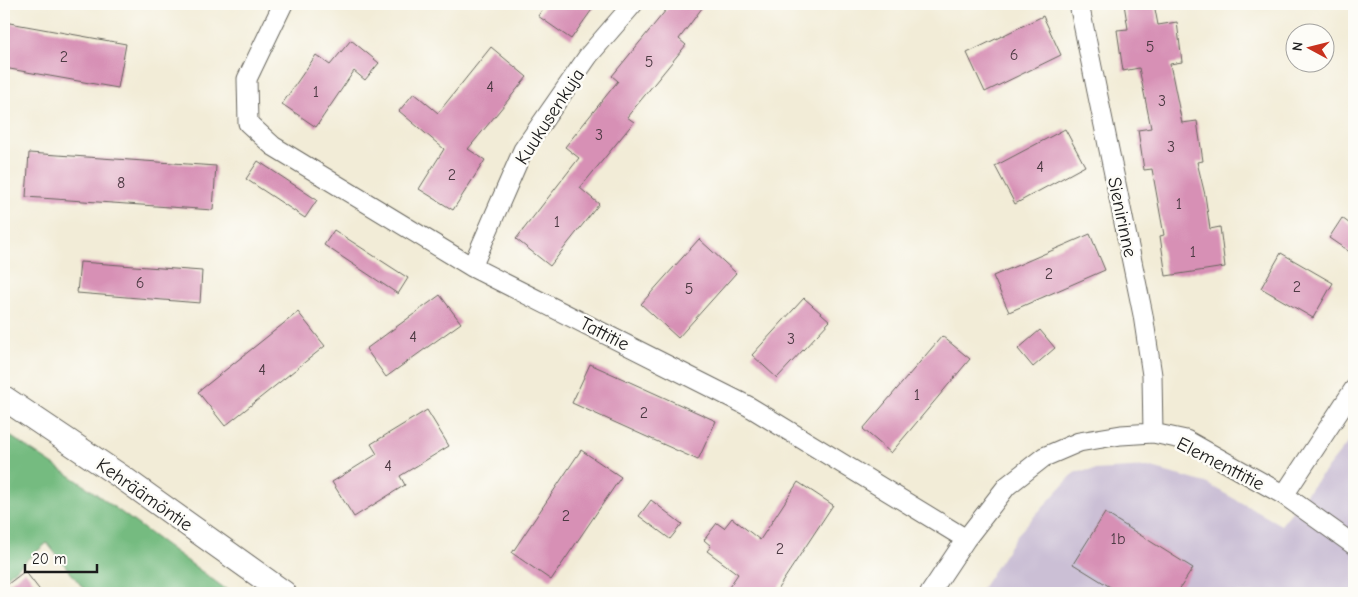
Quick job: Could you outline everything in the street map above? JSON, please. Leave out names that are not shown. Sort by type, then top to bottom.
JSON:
[{"type":"street","name":"Tattitie","points":[[283,4],[247,79],[248,123],[273,146],[472,267],[748,406],[966,539]]},
{"type":"street","name":"Kuukusenkuja","points":[[472,267],[523,150],[589,55],[633,4]]},
{"type":"street","name":"Sienirinne","points":[[1079,4],[1143,315],[1152,375],[1152,433]]},
{"type":"street","points":[[1284,495],[1354,390]]},
{"type":"street","name":"Kehräämöntie","points":[[4,398],[123,478],[284,593]]},
{"type":"street","name":"Elementtitie","points":[[930,593],[966,539],[1007,486],[1044,457],[1079,442],[1121,435],[1152,433],[1186,440],[1284,495],[1354,544]]},
{"type":"shaded area","points":[[1354,435],[1354,593],[979,593],[1017,535],[1076,471],[1148,467],[1206,483],[1281,525]]},
{"type":"green space","points":[[4,432],[84,485],[231,593],[87,593],[47,543],[4,579]]},
{"type":"building","points":[[546,4],[596,4],[571,39],[538,16]]},
{"type":"building","points":[[671,4],[705,4],[679,39],[686,45],[627,117],[634,122],[580,188],[599,204],[550,266],[516,239],[579,158],[565,147],[618,81],[612,76]]},
{"type":"building","points":[[1124,4],[1154,4],[1158,25],[1177,22],[1182,62],[1170,64],[1182,123],[1197,121],[1203,161],[1197,162],[1205,195],[1210,229],[1220,227],[1225,267],[1166,276],[1160,236],[1164,235],[1152,169],[1144,170],[1138,130],[1151,128],[1139,68],[1123,71],[1117,30],[1128,29]]},
{"type":"building","points":[[1043,16],[1061,55],[985,92],[967,53]]},
{"type":"building","points":[[4,22],[126,44],[118,88],[4,68]]},
{"type":"building","points":[[351,40],[379,63],[365,80],[354,71],[316,127],[282,104],[316,55],[330,65]]},
{"type":"building","points":[[491,47],[527,77],[468,149],[485,160],[453,210],[419,189],[444,149],[399,111],[414,93],[438,113]]},
{"type":"building","points":[[1065,129],[1085,166],[1015,204],[995,166]]},
{"type":"building","points":[[29,153],[216,166],[213,210],[26,197]]},
{"type":"building","points":[[258,161],[317,200],[305,218],[246,179]]},
{"type":"building","points":[[1342,218],[1354,227],[1354,255],[1329,238]]},
{"type":"building","points":[[334,230],[408,278],[398,294],[324,245]]},
{"type":"building","points":[[1090,234],[1105,270],[1009,312],[993,276]]},
{"type":"building","points":[[699,239],[736,273],[678,338],[641,304]]},
{"type":"building","points":[[1281,253],[1333,283],[1313,318],[1261,288]]},
{"type":"building","points":[[80,262],[202,271],[200,303],[77,293]]},
{"type":"building","points":[[440,295],[461,323],[386,377],[366,349]]},
{"type":"building","points":[[804,298],[830,321],[777,378],[752,355]]},
{"type":"building","points":[[298,312],[325,346],[225,426],[198,392]]},
{"type":"building","points":[[1040,330],[1055,348],[1033,367],[1018,349]]},
{"type":"building","points":[[942,336],[970,359],[891,453],[863,429]]},
{"type":"building","points":[[590,364],[716,421],[698,460],[572,403]]},
{"type":"building","points":[[427,410],[449,446],[400,476],[405,485],[354,517],[332,482],[377,454],[371,444]]},
{"type":"building","points":[[581,450],[621,477],[551,580],[512,553]]},
{"type":"building","points":[[798,482],[833,505],[775,593],[725,593],[738,574],[707,551],[711,546],[704,540],[717,523],[724,528],[732,518],[760,540]]},
{"type":"building","points":[[651,500],[682,524],[670,539],[639,516]]},
{"type":"building","points":[[1105,513],[1193,568],[1177,593],[1120,593],[1073,564]]},
{"type":"building","points":[[25,571],[42,593],[4,593],[4,587]]}]
